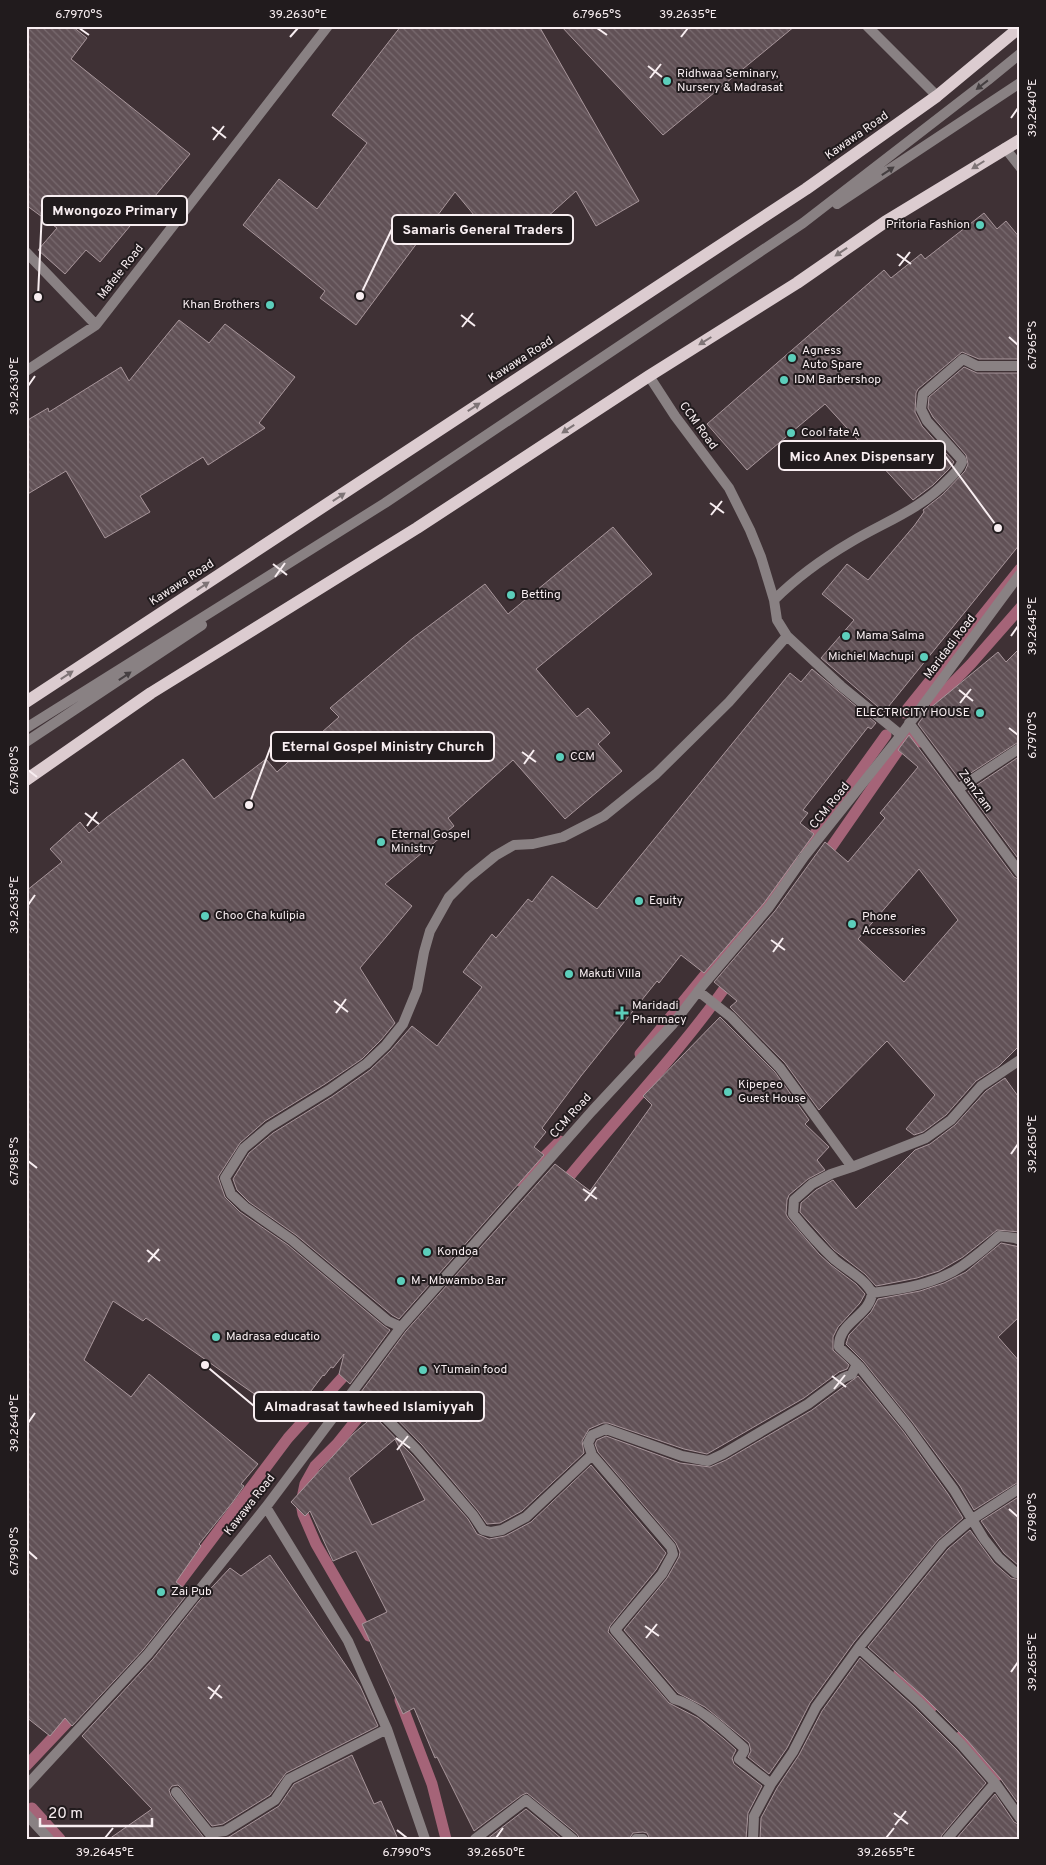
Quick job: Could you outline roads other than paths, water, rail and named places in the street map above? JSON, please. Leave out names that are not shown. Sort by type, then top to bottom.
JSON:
[{"type":"main road","name":"Kawawa Road","points":[[26,702],[806,190],[937,96],[1020,27]]},
{"type":"main road","points":[[26,780],[151,693],[417,528],[649,376],[797,282],[886,222],[1020,140]]},
{"type":"street","name":"Mafele Road","points":[[26,371],[96,325],[328,26]]},
{"type":"street","points":[[868,26],[937,96]]},
{"type":"street","points":[[26,728],[385,503],[803,223],[1020,54]]},
{"type":"street","points":[[26,742],[1020,83]]},
{"type":"street","points":[[1005,148],[1020,167]]},
{"type":"street","points":[[26,252],[96,325]]},
{"type":"street","points":[[774,600],[797,578],[816,564],[852,542],[918,507],[936,493],[959,468],[962,462],[961,459],[927,420],[921,409],[923,394],[964,359],[976,366],[1020,366]]},
{"type":"street","name":"CCM Road","points":[[485,1233],[592,1111],[673,1024],[769,906],[804,858],[901,735],[834,680],[787,636],[777,620],[774,600],[750,530],[729,488],[675,416],[649,376]]},
{"type":"street","name":"Maridadi Road","points":[[901,735],[1020,574]]},
{"type":"street","points":[[402,1328],[388,1321],[292,1240],[245,1206],[231,1194],[225,1178],[244,1148],[263,1132],[366,1064],[386,1046],[404,1024],[417,990],[430,931],[449,897],[468,878],[495,856],[514,845],[533,844],[563,837],[604,816],[656,774],[729,702],[787,636]]},
{"type":"street","name":"ZamZam","points":[[909,723],[1020,873]]},
{"type":"street","points":[[958,789],[1020,748]]},
{"type":"street","points":[[698,991],[731,1017],[780,1068],[852,1167]]},
{"type":"street","points":[[1020,1060],[981,1086],[951,1120],[926,1138],[831,1174],[812,1184],[794,1200],[793,1214],[818,1243],[868,1286],[872,1293],[871,1302],[842,1331],[839,1347],[857,1364],[908,1427],[954,1490],[971,1520],[998,1558],[1016,1573],[1020,1573]]},
{"type":"street","name":"Kawawa Road","points":[[26,1786],[148,1654],[266,1507],[402,1328],[485,1233]]},
{"type":"street","points":[[872,1293],[914,1286],[941,1277],[961,1267],[999,1236],[1020,1240]]},
{"type":"street","points":[[771,1784],[739,1759],[744,1748],[733,1738],[687,1703],[674,1699],[615,1630],[662,1574],[673,1554],[671,1547],[592,1455],[588,1443],[592,1435],[606,1429],[682,1456],[708,1461],[808,1404],[843,1378],[852,1374],[857,1364]]},
{"type":"street","points":[[353,1394],[368,1406],[377,1409],[417,1450],[473,1515],[483,1530],[491,1532],[502,1530],[526,1517],[592,1455]]},
{"type":"street","points":[[753,1839],[754,1816],[771,1784],[793,1752],[816,1707],[859,1648],[933,1555],[971,1520],[1020,1488]]},
{"type":"street","points":[[266,1507],[348,1641],[387,1729],[425,1839]]},
{"type":"street","points":[[859,1648],[919,1702],[961,1744],[995,1783],[1019,1816]]},
{"type":"street","points":[[176,1792],[209,1833],[225,1831],[275,1800],[289,1779],[387,1729]]},
{"type":"street","points":[[947,1839],[995,1783]]},
{"type":"street","points":[[475,1839],[526,1800],[573,1839]]},
{"type":"street","points":[[26,1814],[49,1839]]},
{"type":"street","points":[[636,1839],[644,1839]]},
{"type":"waterway","points":[[904,713],[1020,569]]},
{"type":"waterway","points":[[934,702],[971,664],[1020,608]]},
{"type":"waterway","points":[[823,859],[911,732],[921,742]]},
{"type":"waterway","points":[[804,849],[886,735]]},
{"type":"waterway","points":[[640,1054],[773,892],[795,862]]},
{"type":"waterway","points":[[561,1187],[670,1059],[731,979]]},
{"type":"waterway","points":[[520,1181],[560,1141]]},
{"type":"waterway","points":[[170,1595],[288,1438],[352,1367]]},
{"type":"waterway","points":[[369,1636],[316,1544],[303,1514],[301,1503],[305,1484],[315,1466],[337,1444],[373,1399]]},
{"type":"waterway","points":[[899,1672],[931,1708]]},
{"type":"waterway","points":[[400,1700],[432,1784],[446,1839]]},
{"type":"waterway","points":[[26,1766],[78,1711]]},
{"type":"waterway","points":[[960,1737],[999,1775]]},
{"type":"waterway","points":[[32,1808],[60,1839]]},
{"type":"place","name":"Ridhwaa Seminary, Nursery & Madrasat","points":[[667,81]]},
{"type":"place","name":"Pritoria Fashion","points":[[980,225]]},
{"type":"place","name":"Samaris General Traders","points":[[360,296]]},
{"type":"place","name":"Mwongozo Primary","points":[[38,297]]},
{"type":"place","name":"Khan Brothers","points":[[270,305]]},
{"type":"place","name":"Agness Auto Spare","points":[[792,358]]},
{"type":"place","name":"IDM Barbershop","points":[[784,380]]},
{"type":"place","name":"Cool fate A","points":[[791,433]]},
{"type":"place","name":"Mico Anex Dispensary","points":[[998,528]]},
{"type":"place","name":"Betting","points":[[511,595]]},
{"type":"place","name":"Mama Salma","points":[[846,636]]},
{"type":"place","name":"Michiel Machupi","points":[[924,657]]},
{"type":"place","name":"ELECTRICITY HOUSE","points":[[980,713]]},
{"type":"place","name":"CCM","points":[[560,757]]},
{"type":"place","name":"Eternal Gospel Ministry Church","points":[[249,805]]},
{"type":"place","name":"Eternal Gospel Ministry","points":[[381,842]]},
{"type":"place","name":"Equity","points":[[639,901]]},
{"type":"place","name":"Choo Cha kulipia","points":[[205,916]]},
{"type":"place","name":"Phone Accessories","points":[[852,924]]},
{"type":"place","name":"Makuti Villa","points":[[569,974]]},
{"type":"place","name":"Maridadi Pharmacy","points":[[622,1013]]},
{"type":"place","name":"Kipepeo Guest House","points":[[728,1092]]},
{"type":"place","name":"Kondoa","points":[[427,1252]]},
{"type":"place","name":"M- Mbwambo Bar","points":[[401,1281]]},
{"type":"place","name":"Madrasa educatio","points":[[216,1337]]},
{"type":"place","name":"Almadrasat tawheed Islamiyyah","points":[[205,1365]]},
{"type":"place","name":"YTumain food","points":[[423,1370]]},
{"type":"place","name":"Zai Pub","points":[[161,1592]]}]
